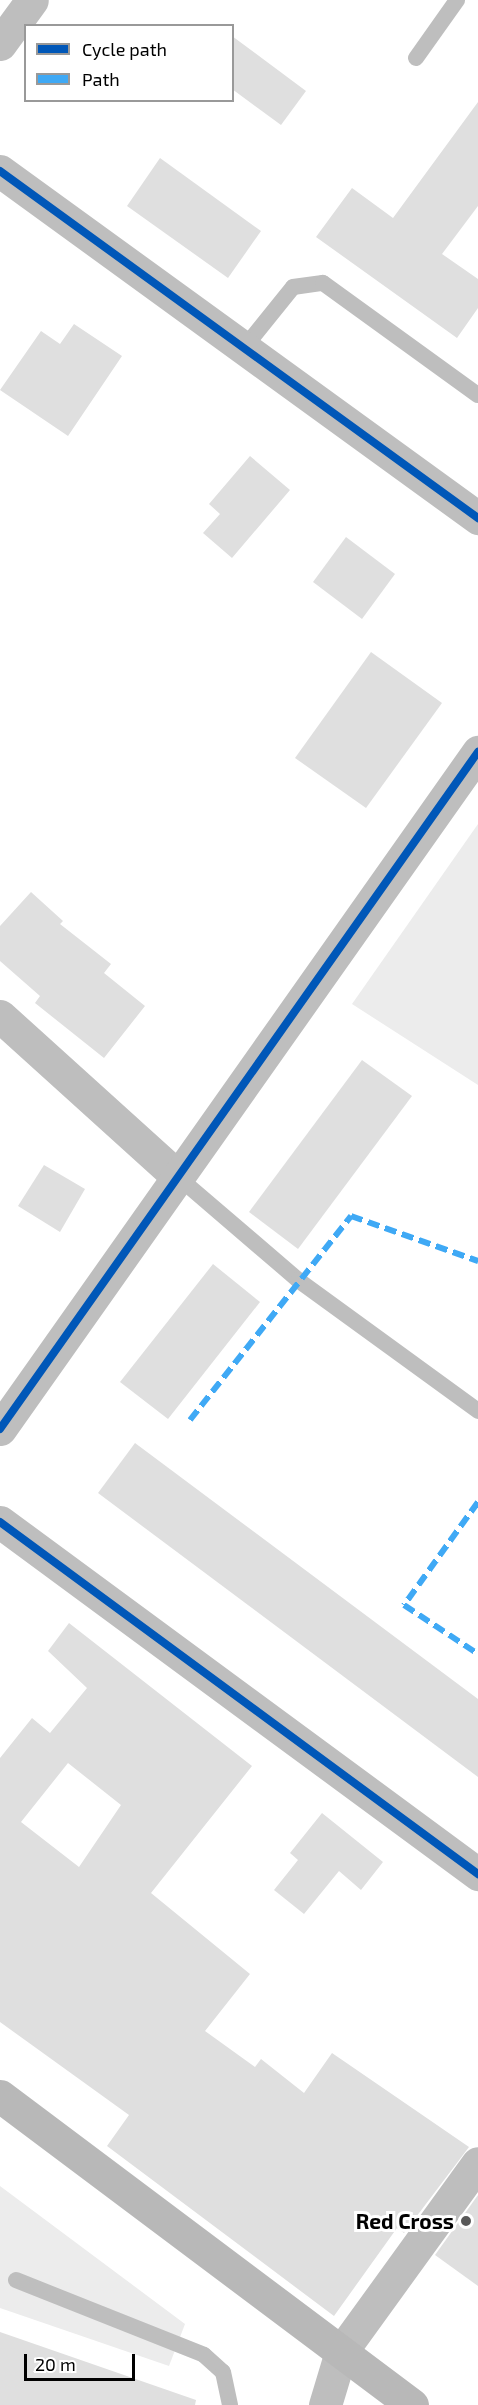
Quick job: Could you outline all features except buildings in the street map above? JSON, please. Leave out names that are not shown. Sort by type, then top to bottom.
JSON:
[{"type":"main road","points":[[0,2096],[412,2405]]},
{"type":"street","points":[[0,44],[32,0]]},
{"type":"street","points":[[0,171],[478,518]]},
{"type":"street","points":[[0,1429],[478,752]]},
{"type":"street","points":[[0,1016],[178,1177]]},
{"type":"street","points":[[0,1522],[478,1874]]},
{"type":"street","points":[[325,2405],[341,2352],[478,2163]]},
{"type":"lane","points":[[416,58],[457,0]]},
{"type":"lane","points":[[244,348],[293,287],[323,283],[478,395]]},
{"type":"lane","points":[[178,1177],[298,1280],[478,1411]]},
{"type":"lane","points":[[16,2280],[204,2355],[224,2372],[230,2405]]},
{"type":"shaded area","points":[[478,824],[478,1085],[352,1004]]},
{"type":"shaded area","points":[[0,2186],[185,2324],[169,2366],[0,2308]]},
{"type":"marked path","points":[[190,1420],[351,1216],[478,1261]]},
{"type":"marked path","points":[[478,1502],[404,1605],[478,1654]]},
{"type":"cycle path","points":[[0,171],[478,518]]},
{"type":"cycle path","points":[[0,1429],[478,752]]},
{"type":"cycle path","points":[[0,1522],[478,1874]]},
{"type":"place","name":"Red Cross","points":[[466,2221]]}]
